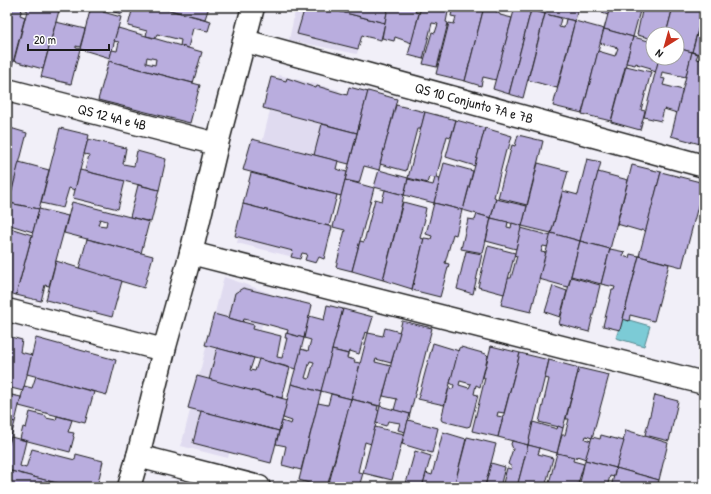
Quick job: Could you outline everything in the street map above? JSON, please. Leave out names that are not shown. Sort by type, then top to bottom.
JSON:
[{"type":"street","points":[[129,487],[164,350],[191,253],[217,144],[253,7]]},
{"type":"street","name":"QS 10 Conjunto 7A e 7B","points":[[245,41],[704,166]]},
{"type":"street","name":"QS 12 4A e 4B","points":[[7,90],[217,144]]},
{"type":"street","points":[[191,253],[704,383]]},
{"type":"street","points":[[7,310],[164,350]]},
{"type":"street","points":[[138,456],[259,487]]},
{"type":"shaded area","points":[[296,7],[369,7],[357,54],[289,40]]},
{"type":"shaded area","points":[[279,75],[339,90],[297,258],[237,243]]},
{"type":"shaded area","points":[[224,277],[270,293],[228,458],[181,446]]},
{"type":"water","points":[[622,318],[650,326],[644,346],[616,338]]},
{"type":"building","points":[[7,7],[28,7],[27,10],[22,9],[20,15],[25,17],[10,74],[7,73]]},
{"type":"building","points":[[28,7],[60,7],[43,69],[14,61]]},
{"type":"building","points":[[91,7],[103,9],[103,12],[121,17],[110,58],[80,49]]},
{"type":"building","points":[[94,7],[124,7],[122,14]]},
{"type":"building","points":[[133,7],[152,7],[157,10],[158,7],[211,21],[208,31],[193,28],[188,48],[180,46],[181,40],[157,34],[155,38],[146,36],[147,31],[128,26]]},
{"type":"building","points":[[158,7],[209,7],[205,19]]},
{"type":"building","points":[[305,7],[322,7],[385,23],[381,40],[362,35],[358,49],[297,34]]},
{"type":"building","points":[[322,7],[388,7],[385,23]]},
{"type":"building","points":[[388,7],[416,7],[415,12],[419,13],[412,43],[395,37],[394,41],[382,38]]},
{"type":"building","points":[[421,7],[449,7],[446,22],[448,23],[437,67],[423,64],[432,32],[435,33],[438,24],[432,23],[423,59],[408,55]]},
{"type":"building","points":[[453,7],[484,7],[465,81],[436,74],[449,23],[454,24],[456,17],[451,16]]},
{"type":"building","points":[[484,7],[498,7],[497,13],[512,18],[496,80],[483,77],[481,86],[465,81]]},
{"type":"building","points":[[515,7],[531,10],[509,94],[493,89]]},
{"type":"building","points":[[533,7],[547,7],[545,14],[532,10]]},
{"type":"building","points":[[547,7],[578,7],[575,21],[545,14]]},
{"type":"building","points":[[595,7],[610,7],[608,15],[602,13],[603,9]]},
{"type":"building","points":[[610,7],[641,7],[633,37],[604,29]]},
{"type":"building","points":[[641,7],[673,7],[668,26],[645,26],[645,37],[637,35],[642,11],[640,11]]},
{"type":"building","points":[[673,7],[704,7],[692,52],[685,50],[685,26],[668,26]]},
{"type":"building","points":[[704,8],[704,29],[699,27]]},
{"type":"building","points":[[531,10],[545,14],[523,98],[509,94]]},
{"type":"building","points":[[545,14],[561,18],[559,27],[564,28],[566,19],[575,21],[557,88],[528,80]]},
{"type":"building","points":[[575,21],[604,29],[582,113],[553,106]]},
{"type":"building","points":[[56,22],[85,29],[80,47],[76,46],[76,48],[80,49],[71,84],[41,77]]},
{"type":"building","points":[[118,28],[202,52],[193,83],[109,61],[112,50],[117,51],[119,42],[114,41]],"holes":[[[147,57],[156,59],[155,65],[146,63]]]},
{"type":"building","points":[[604,29],[633,37],[611,121],[582,114],[598,51],[615,56],[618,48],[600,43]]},
{"type":"building","points":[[698,31],[704,32],[704,55],[692,52]]},
{"type":"building","points":[[633,37],[645,40],[645,66],[657,66],[656,72],[650,70],[651,68],[637,64],[636,63],[635,65],[626,63]]},
{"type":"building","points":[[685,50],[692,52],[686,77],[662,72],[661,78],[665,79],[663,85],[683,90],[677,113],[664,109],[661,121],[644,117],[657,66],[685,66]]},
{"type":"building","points":[[692,52],[698,54],[696,59],[702,60],[704,55],[704,128],[700,144],[671,136]]},
{"type":"building","points":[[109,61],[200,85],[190,123],[98,100]]},
{"type":"building","points":[[626,66],[651,72],[641,110],[645,111],[640,130],[611,122]]},
{"type":"building","points":[[271,77],[286,81],[287,78],[316,88],[317,86],[347,95],[349,87],[368,92],[357,133],[263,108]]},
{"type":"building","points":[[368,91],[397,99],[379,170],[364,166],[359,183],[345,180]]},
{"type":"building","points":[[396,105],[425,112],[421,129],[417,129],[406,171],[380,164]]},
{"type":"building","points":[[425,112],[456,120],[451,137],[447,136],[436,178],[440,179],[434,203],[404,195],[408,179],[433,185],[435,178],[429,177],[427,183],[408,178]]},
{"type":"building","points":[[456,120],[485,128],[475,166],[446,157]]},
{"type":"building","points":[[322,124],[357,133],[349,164],[314,155]]},
{"type":"building","points":[[7,127],[27,133],[9,203],[7,202]]},
{"type":"building","points":[[60,128],[89,135],[75,190],[69,188],[63,208],[41,203]]},
{"type":"building","points":[[485,128],[512,136],[508,150],[506,150],[494,197],[496,198],[491,218],[463,210]]},
{"type":"building","points":[[518,135],[543,141],[527,205],[498,198],[512,145],[515,146]]},
{"type":"building","points":[[88,139],[126,148],[123,164],[134,166],[137,151],[166,159],[159,190],[85,171],[89,155],[84,154]]},
{"type":"building","points":[[252,139],[338,161],[336,169],[347,172],[341,196],[243,170]]},
{"type":"building","points":[[587,159],[601,162],[580,241],[551,233],[563,191],[578,195]]},
{"type":"building","points":[[19,162],[49,170],[39,209],[9,203]]},
{"type":"building","points":[[444,163],[473,171],[463,210],[434,203]]},
{"type":"building","points":[[538,163],[568,171],[551,233],[522,226]]},
{"type":"building","points":[[632,165],[661,172],[646,231],[617,224]]},
{"type":"building","points":[[80,170],[125,181],[118,209],[73,198]]},
{"type":"building","points":[[379,170],[408,178],[404,195],[374,187]]},
{"type":"building","points":[[598,172],[628,180],[610,249],[580,241]]},
{"type":"building","points":[[661,172],[704,183],[682,267],[639,256]]},
{"type":"building","points":[[251,173],[337,195],[329,226],[243,204]]},
{"type":"building","points":[[345,180],[374,188],[352,271],[336,267],[345,230],[333,227]]},
{"type":"building","points":[[138,185],[159,190],[151,222],[130,217]]},
{"type":"building","points":[[385,190],[404,195],[383,280],[352,271],[360,241],[364,242],[375,199],[382,201]]},
{"type":"building","points":[[496,199],[527,206],[522,226],[491,218]]},
{"type":"building","points":[[72,202],[149,222],[141,253],[64,233]],"holes":[[[100,219],[107,221],[106,226],[98,225]]]},
{"type":"building","points":[[403,202],[426,208],[420,238],[424,239],[412,289],[383,280]]},
{"type":"building","points":[[9,203],[39,209],[33,232],[7,224]]},
{"type":"building","points":[[434,203],[462,210],[456,235],[453,234],[445,263],[449,264],[440,297],[412,290],[424,238],[431,239],[432,236],[426,234]]},
{"type":"building","points":[[243,204],[332,227],[324,259],[319,257],[316,263],[305,260],[307,254],[302,253],[300,259],[291,257],[293,251],[235,236]]},
{"type":"building","points":[[39,209],[68,216],[49,286],[45,285],[41,301],[16,295]]},
{"type":"building","points":[[477,214],[491,218],[483,253],[461,249],[468,219],[475,220]]},
{"type":"building","points":[[491,218],[508,222],[507,227],[511,228],[512,223],[522,226],[516,249],[486,241]]},
{"type":"building","points":[[7,227],[32,235],[16,295],[7,292]]},
{"type":"building","points":[[521,228],[551,236],[548,247],[543,246],[541,252],[546,253],[531,312],[501,305],[508,278],[511,278],[517,256],[514,255]]},
{"type":"building","points":[[551,233],[580,241],[568,287],[539,279]]},
{"type":"building","points":[[87,239],[153,256],[144,288],[79,269]]},
{"type":"building","points":[[580,241],[610,249],[601,284],[571,276]]},
{"type":"building","points":[[488,246],[515,253],[504,294],[478,287]]},
{"type":"building","points":[[610,249],[625,252],[623,256],[629,258],[630,254],[639,256],[620,330],[603,326],[612,290],[614,290],[615,287],[601,284]]},
{"type":"building","points":[[466,251],[482,254],[473,294],[457,289]]},
{"type":"building","points":[[639,256],[669,264],[654,321],[630,315],[629,321],[623,319]]},
{"type":"building","points":[[56,261],[122,281],[112,317],[46,300]]},
{"type":"building","points":[[571,277],[600,285],[589,332],[559,324]]},
{"type":"building","points":[[553,286],[567,291],[560,317],[545,312]]},
{"type":"building","points":[[243,288],[312,305],[304,338],[287,334],[288,330],[270,325],[244,319],[243,322],[229,318],[235,293]]},
{"type":"building","points":[[327,305],[343,309],[321,392],[291,384],[301,349],[308,351],[311,340],[304,338],[309,316],[324,320]],"holes":[[[310,361],[314,362],[309,379],[305,378]]]},
{"type":"building","points":[[343,309],[373,317],[368,333],[365,332],[359,354],[350,351],[349,354],[332,350]]},
{"type":"building","points":[[214,314],[254,325],[253,329],[281,336],[277,357],[282,358],[287,338],[285,338],[286,333],[304,338],[296,369],[205,345]]},
{"type":"building","points":[[402,321],[432,328],[410,414],[394,410],[397,399],[383,396]]},
{"type":"building","points":[[385,328],[400,332],[391,363],[376,359],[375,362],[391,366],[380,406],[351,399],[368,333],[383,336]]},
{"type":"building","points":[[7,336],[22,340],[20,352],[32,355],[23,391],[7,387]]},
{"type":"building","points":[[36,338],[116,360],[107,395],[27,374]]},
{"type":"building","points":[[433,343],[459,351],[444,405],[418,399]]},
{"type":"building","points":[[491,346],[520,353],[504,413],[498,412],[497,416],[503,417],[498,437],[472,431]]},
{"type":"building","points":[[461,347],[486,354],[488,356],[480,387],[476,385],[474,394],[478,395],[470,426],[467,427],[442,421],[441,419],[449,388],[453,389],[454,385],[450,383],[459,348]],"holes":[[[460,381],[471,384],[469,388],[459,385]]]},
{"type":"building","points":[[217,348],[254,358],[250,370],[255,371],[259,359],[290,368],[282,398],[209,380]]},
{"type":"building","points":[[332,350],[348,354],[347,358],[355,360],[354,362],[360,363],[351,399],[321,391]]},
{"type":"building","points":[[520,353],[549,360],[528,445],[498,437]]},
{"type":"building","points":[[549,360],[579,368],[563,428],[539,422],[549,379],[545,378]]},
{"type":"building","points":[[579,368],[609,375],[592,438],[586,436],[585,439],[591,441],[586,459],[557,453],[562,435],[565,435],[569,419],[566,419]]},
{"type":"building","points":[[36,376],[94,392],[85,423],[19,406],[24,386],[32,388]]},
{"type":"building","points":[[197,376],[288,400],[279,431],[188,408]]},
{"type":"building","points":[[291,384],[321,392],[301,470],[282,465],[286,446],[276,444],[282,421],[291,424],[292,421],[283,418]]},
{"type":"building","points":[[7,394],[21,397],[15,422],[7,420]]},
{"type":"building","points":[[331,394],[351,399],[327,487],[322,487],[299,480],[318,403],[328,405]]},
{"type":"building","points":[[655,395],[678,401],[669,441],[645,435]]},
{"type":"building","points":[[351,399],[378,406],[377,410],[379,411],[371,444],[365,442],[358,472],[363,473],[359,487],[344,487],[329,483]]},
{"type":"building","points":[[380,406],[410,414],[405,432],[398,430],[400,423],[388,421],[386,426],[376,423]]},
{"type":"building","points":[[201,411],[279,431],[271,463],[193,443]]},
{"type":"building","points":[[30,412],[56,420],[57,416],[72,420],[68,432],[74,433],[70,452],[20,439],[23,427],[26,428]]},
{"type":"building","points":[[7,420],[15,422],[7,451]]},
{"type":"building","points":[[408,420],[438,428],[432,453],[402,444]]},
{"type":"building","points":[[533,422],[557,429],[558,426],[563,428],[557,453],[528,445]]},
{"type":"building","points":[[375,427],[404,434],[392,480],[363,473]]},
{"type":"building","points":[[626,430],[668,443],[659,480],[616,468]]},
{"type":"building","points":[[443,432],[466,439],[454,487],[422,487],[426,473],[432,475]]},
{"type":"building","points":[[601,435],[624,441],[616,468],[585,460],[592,437],[600,439]]},
{"type":"building","points":[[11,437],[26,441],[20,466],[26,468],[32,449],[75,460],[76,454],[103,461],[97,487],[71,487],[7,470],[7,451]]},
{"type":"building","points":[[467,437],[496,444],[485,486],[454,487]]},
{"type":"building","points":[[512,441],[528,445],[517,487],[502,487],[507,468],[511,469],[512,467],[508,464],[513,449],[511,444]]},
{"type":"building","points":[[528,445],[540,448],[538,454],[553,458],[545,487],[517,487]]},
{"type":"building","points":[[415,451],[431,456],[422,487],[405,487]]},
{"type":"building","points":[[557,453],[574,457],[573,461],[584,464],[577,487],[548,487]]},
{"type":"building","points":[[585,460],[616,468],[614,477],[610,476],[607,487],[579,487]]},
{"type":"building","points":[[491,463],[505,467],[500,487],[485,487]]},
{"type":"building","points":[[616,468],[659,480],[657,487],[611,487]]},
{"type":"building","points":[[7,470],[68,486],[68,487],[7,487]]}]
